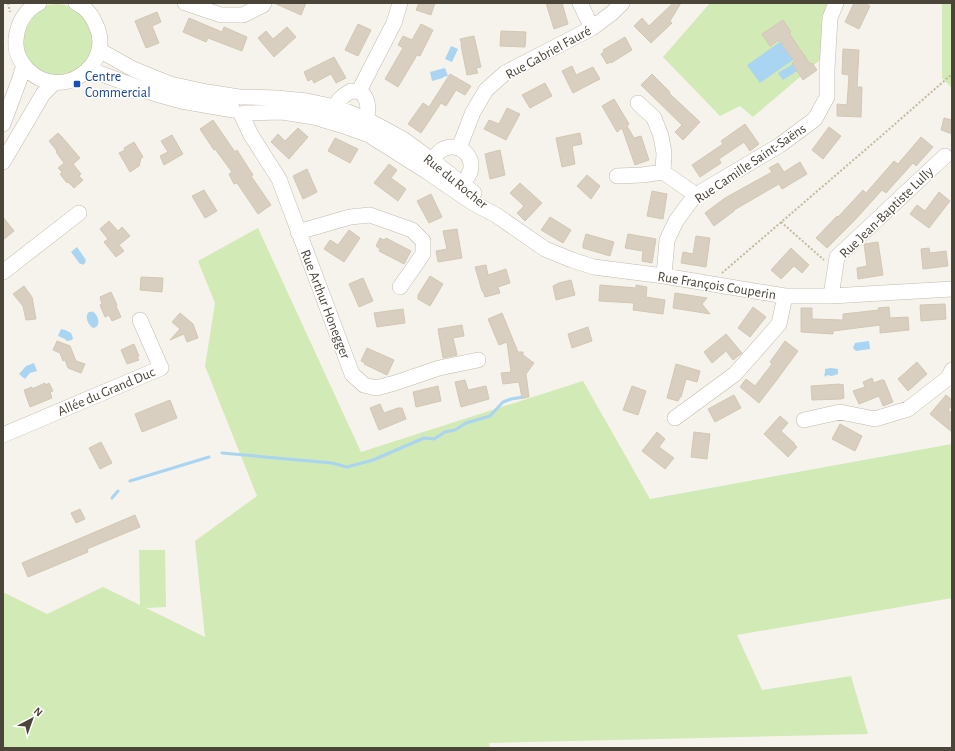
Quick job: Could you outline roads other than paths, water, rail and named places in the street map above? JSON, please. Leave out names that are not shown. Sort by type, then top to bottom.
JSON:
[{"type":"street","points":[[39,3],[28,11],[18,10],[16,43],[18,55],[32,74],[54,83],[61,83],[78,78],[95,61],[99,50],[100,38],[98,28],[86,10],[76,3]]},
{"type":"street","points":[[93,19],[96,3]]},
{"type":"street","points":[[185,3],[221,15],[243,15],[264,3]]},
{"type":"street","points":[[359,91],[394,23],[400,3]]},
{"type":"street","points":[[580,3],[592,28]]},
{"type":"street","name":"Rue Gabriel Fauré","points":[[460,148],[473,112],[486,90],[505,73],[592,28],[612,13],[622,3]]},
{"type":"street","name":"Rue Camille Saint-Saëns","points":[[664,276],[667,240],[676,221],[696,195],[780,146],[815,119],[827,97],[830,18],[836,3]]},
{"type":"street","name":"Rue du Rocher","points":[[99,50],[134,69],[170,84],[207,92],[240,106],[277,98],[306,101],[335,107],[366,119],[403,139],[433,161],[478,197],[496,215]]},
{"type":"street","points":[[3,124],[24,65]]},
{"type":"street","name":"Rue du Rocher","points":[[88,69],[156,94],[181,101],[240,106],[314,116],[344,126],[369,135],[473,203],[496,215]]},
{"type":"street","points":[[3,162],[31,112],[43,94],[54,83]]},
{"type":"street","points":[[351,91],[359,91],[364,96],[368,108],[366,119],[360,124],[344,126],[334,116],[335,107],[340,98],[351,91]]},
{"type":"street","points":[[638,103],[654,118],[661,136],[664,153],[663,172]]},
{"type":"street","name":"Rue Arthur Honegger","points":[[240,106],[251,135],[279,179],[352,374],[364,386],[376,388],[439,368],[478,360]]},
{"type":"street","points":[[448,147],[460,148],[467,154],[471,162],[469,175],[464,181],[456,185],[441,182],[437,179],[433,170],[433,161],[436,155],[448,147]]},
{"type":"street","name":"Rue Jean-Baptiste Lully","points":[[830,296],[837,257],[945,156]]},
{"type":"street","points":[[617,176],[663,172],[696,195]]},
{"type":"street","points":[[3,272],[79,213]]},
{"type":"street","points":[[298,232],[350,217],[370,215],[412,230],[423,241],[423,254],[400,287]]},
{"type":"street","name":"Rue François Couperin","points":[[496,215],[545,249],[594,267],[664,276],[785,296],[830,296],[952,289]]},
{"type":"street","points":[[675,418],[735,374],[779,324],[785,296]]},
{"type":"street","name":"Allée du Grand Duc","points":[[3,435],[161,368],[140,320]]},
{"type":"street","points":[[804,420],[840,412],[874,419],[908,409],[951,376]]},
{"type":"water","points":[[780,42],[793,60],[760,83],[747,65]]},
{"type":"water","points":[[451,46],[458,49],[452,62],[445,59]]},
{"type":"water","points":[[793,64],[797,71],[783,80],[778,73]]},
{"type":"water","points":[[445,68],[448,76],[432,81],[430,72]]},
{"type":"water","points":[[77,247],[86,260],[83,265],[80,264],[71,252]]},
{"type":"water","points":[[89,312],[95,313],[97,317],[98,325],[96,327],[93,328],[87,320]]},
{"type":"water","points":[[61,329],[71,333],[73,338],[72,340],[67,341],[58,336]]},
{"type":"water","points":[[869,341],[870,349],[856,351],[853,348],[855,343]]},
{"type":"water","points":[[34,363],[37,371],[30,373],[25,379],[19,374],[26,366]]},
{"type":"water","points":[[825,369],[838,369],[838,374],[832,376],[827,375],[826,377],[824,375]]},
{"type":"waterway","points":[[222,453],[332,463],[347,467],[373,460],[424,438],[434,439],[445,432],[455,430],[466,423],[490,416],[503,402],[524,397]]},
{"type":"waterway","points":[[130,481],[209,457]]},
{"type":"waterway","points":[[112,498],[118,491]]},
{"type":"place","name":"Centre Commercial","points":[[77,84]]}]
